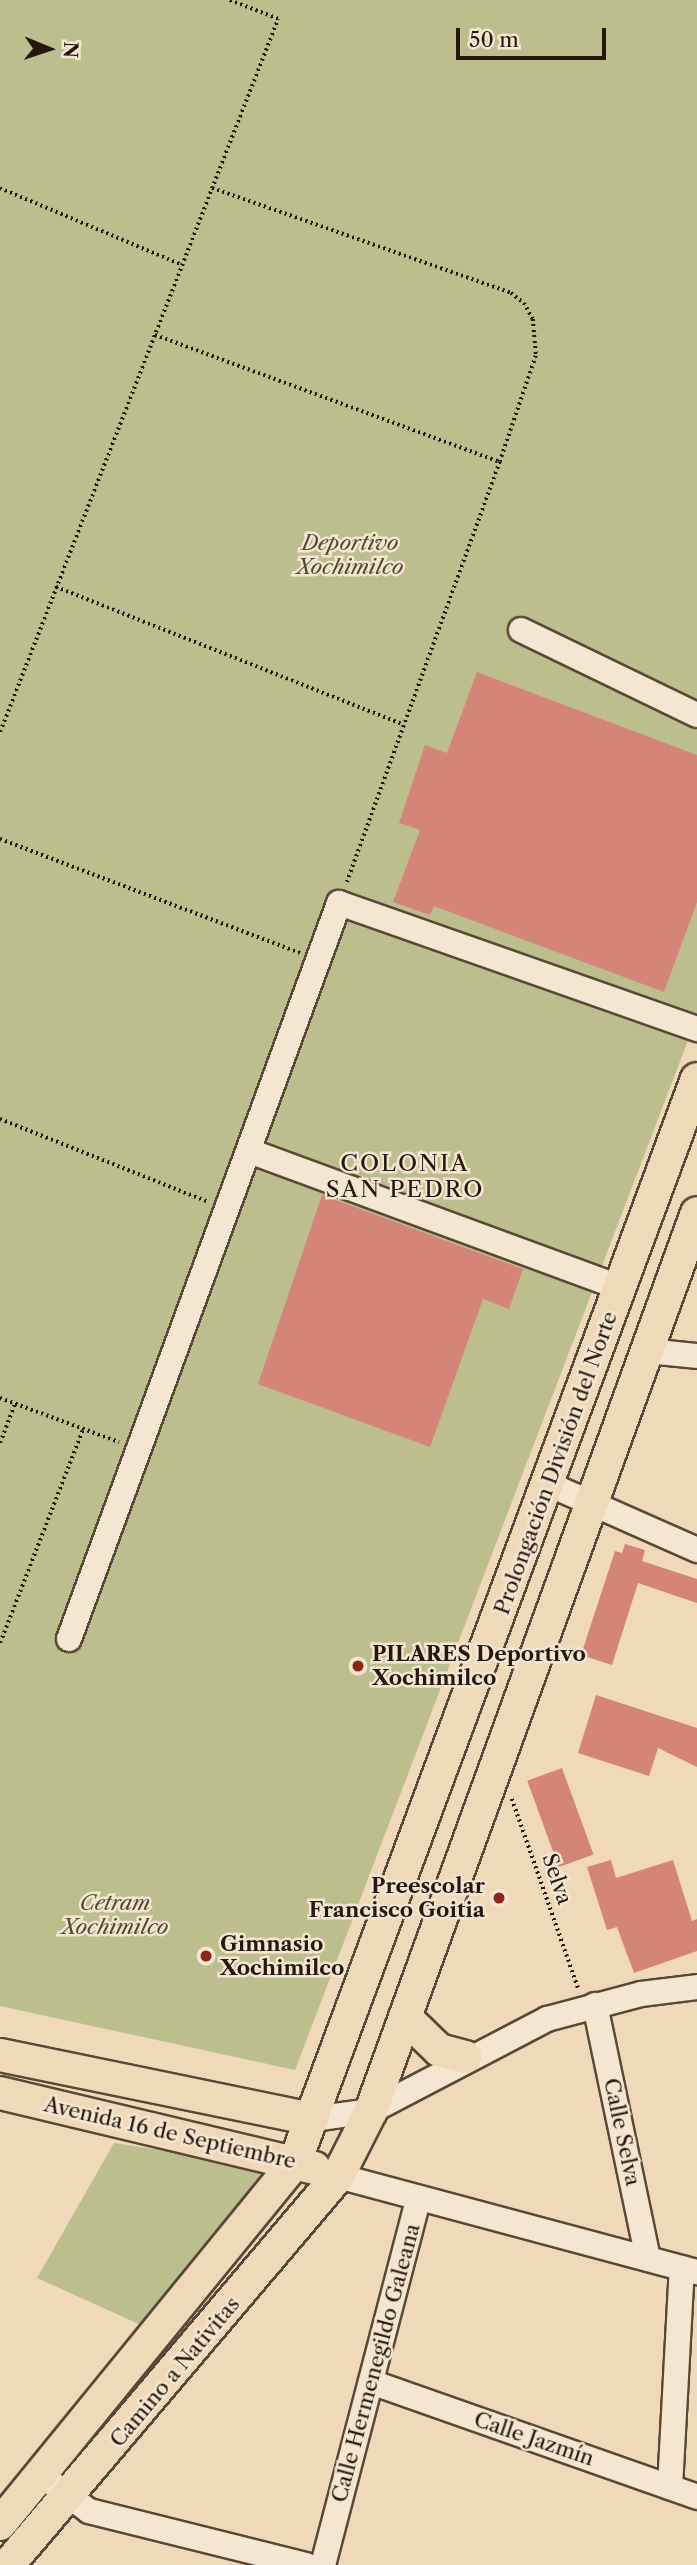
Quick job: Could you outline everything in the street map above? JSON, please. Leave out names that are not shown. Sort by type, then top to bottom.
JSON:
[{"type":"main road","name":"Prolongación División del Norte","points":[[295,2162],[697,1079]]},
{"type":"main road","points":[[338,2176],[371,2111],[696,1219]]},
{"type":"main road","points":[[590,1369],[635,1383]]},
{"type":"main road","points":[[405,2017],[439,2050],[466,2057]]},
{"type":"main road","points":[[4,2094],[10,2057]]},
{"type":"main road","name":"Avenida 16 de Septiembre","points":[[10,2057],[313,2119]]},
{"type":"main road","name":"Avenida 16 de Septiembre","points":[[4,2094],[295,2162],[338,2176]]},
{"type":"main road","name":"Camino a Nativitas","points":[[0,2524],[139,2357],[295,2162]]},
{"type":"main road","name":"Camino a Nativitas","points":[[8,2565],[168,2381],[338,2176]]},
{"type":"main road","points":[[139,2357],[168,2381]]},
{"type":"street","points":[[521,630],[697,715]]},
{"type":"street","points":[[69,1639],[339,903],[697,1029]]},
{"type":"street","points":[[249,1151],[621,1288]]},
{"type":"street","points":[[647,1351],[697,1356]]},
{"type":"street","points":[[548,1484],[592,1501],[697,1550]]},
{"type":"street","points":[[313,2119],[371,2111],[466,2057],[590,2006],[697,1987]]},
{"type":"street","name":"Calle Selva","points":[[590,2006],[648,2259]]},
{"type":"street","name":"Calle Hermenegildo Galeana","points":[[323,2565],[418,2201],[338,2176]]},
{"type":"street","points":[[418,2201],[690,2270],[670,2487]]},
{"type":"street","name":"Calle Jazmín","points":[[371,2382],[697,2497]]},
{"type":"street","points":[[42,2473],[67,2498],[89,2511],[306,2565]]},
{"type":"path","points":[[0,732],[278,19],[228,0]]},
{"type":"path","points":[[0,188],[182,265]]},
{"type":"path","points":[[212,188],[511,293],[524,303],[533,319],[536,356],[339,903]]},
{"type":"path","points":[[155,335],[500,462]]},
{"type":"path","points":[[56,587],[404,725]]},
{"type":"path","points":[[0,839],[318,960]]},
{"type":"path","points":[[0,1119],[227,1210]]},
{"type":"path","points":[[0,1398],[139,1450]]},
{"type":"path","points":[[0,1443],[15,1403]]},
{"type":"path","points":[[0,1643],[83,1429]]},
{"type":"path","name":"Selva","points":[[498,1760],[590,2006]]},
{"type":"green space","name":"Deportivo Xochimilco","points":[[0,0],[697,0],[697,1017],[295,2070],[0,2006]]},
{"type":"green space","points":[[114,2143],[279,2168],[141,2325],[37,2278]]},
{"type":"building","points":[[477,672],[697,755],[697,902],[664,992],[434,906],[430,915],[393,902],[420,830],[399,823],[425,745],[447,753]]},
{"type":"building","points":[[322,1195],[523,1269],[509,1309],[483,1299],[430,1447],[258,1384]]},
{"type":"building","points":[[625,1544],[645,1550],[642,1561],[697,1579],[697,1603],[638,1583],[612,1665],[581,1655],[615,1551],[622,1553]]},
{"type":"building","points":[[596,1695],[697,1728],[697,1767],[658,1748],[649,1776],[578,1753]]},
{"type":"building","points":[[562,1768],[593,1854],[559,1867],[527,1781]]},
{"type":"building","points":[[611,1860],[616,1878],[673,1860],[692,1921],[697,1919],[697,1951],[634,1973],[617,1927],[607,1930],[587,1867]]},
{"type":"place","name":"PILARES Deportivo Xochimilco","points":[[358,1666]]},
{"type":"place","name":"Preescolar Francisco Goitia","points":[[499,1898]]},
{"type":"place","name":"Gimnasio Xochimilco","points":[[206,1956]]},
{"type":"district","name":"COLONIA SAN PEDRO","points":[[405,1176]]},
{"type":"park label","name":"Cetram Xochimilco","points":[[115,1915]]}]
